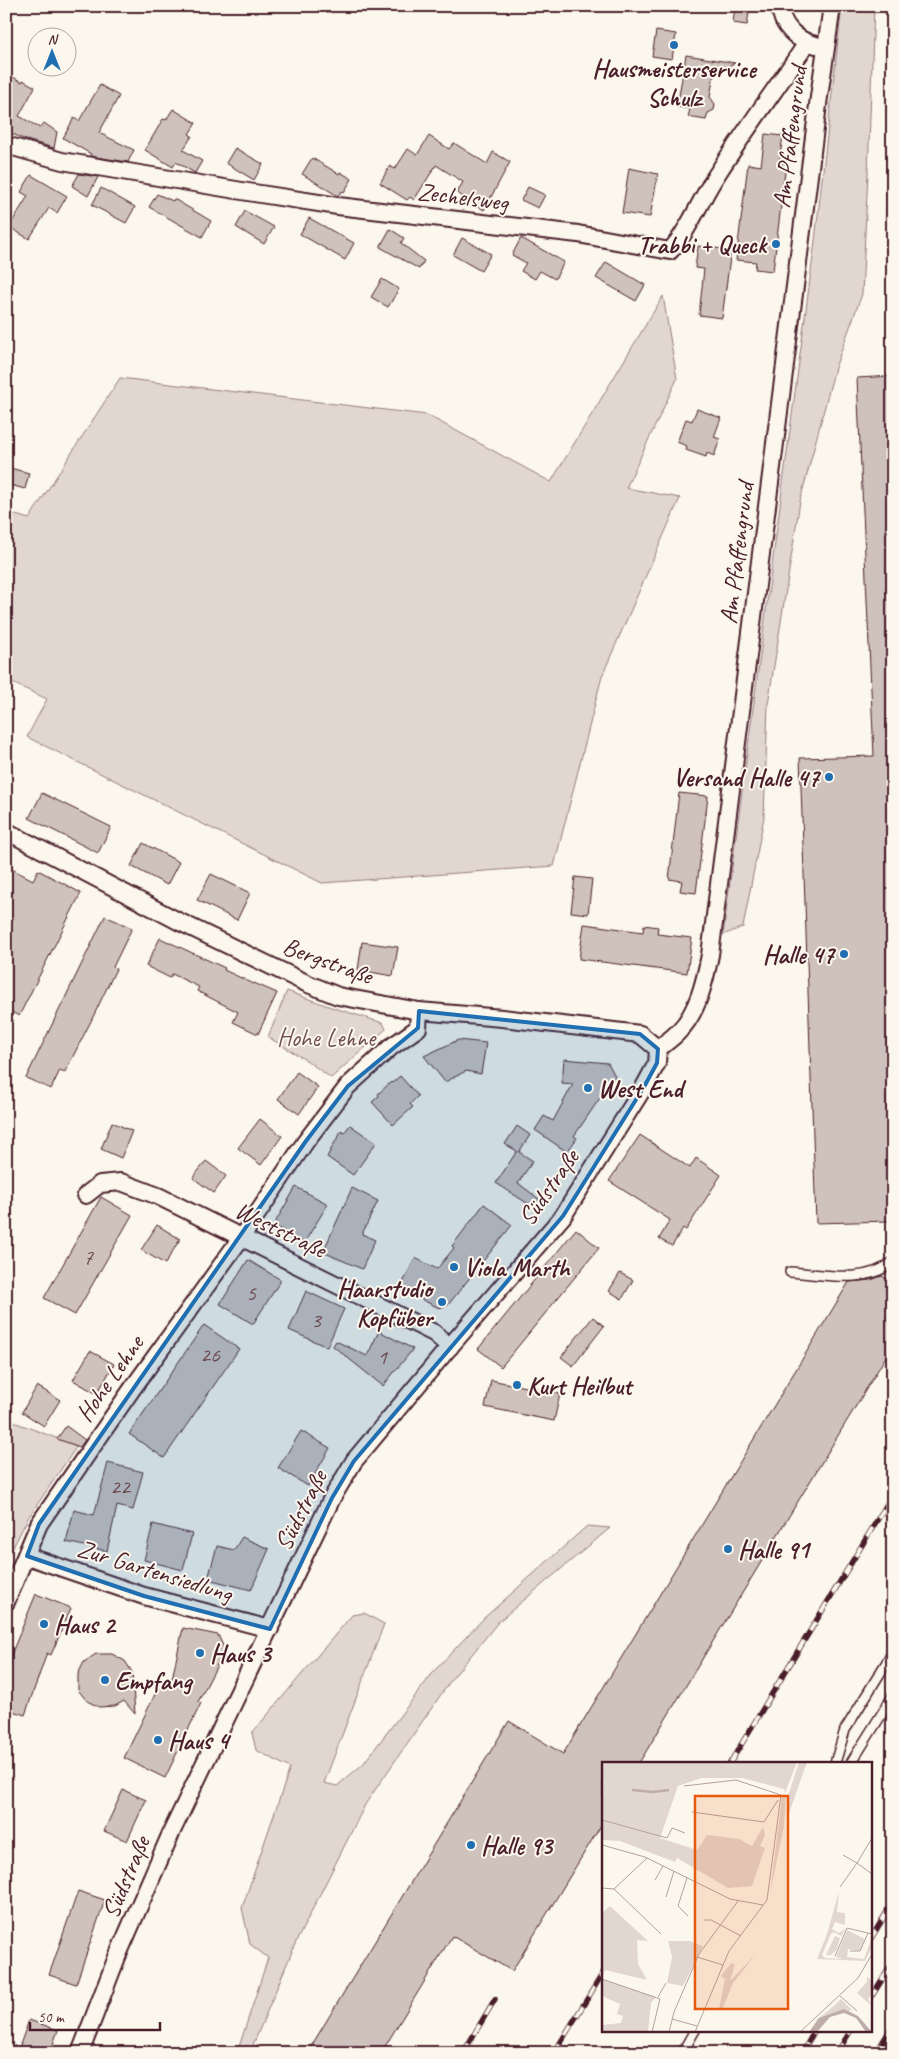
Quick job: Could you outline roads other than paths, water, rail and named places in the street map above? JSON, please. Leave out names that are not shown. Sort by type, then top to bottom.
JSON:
[{"type":"street","name":"Am Pfaffengrund","points":[[780,6],[780,16],[792,33],[807,44],[826,48]]},
{"type":"street","name":"Am Pfaffengrund","points":[[658,1049],[680,1031],[695,1007],[710,955],[832,6]]},
{"type":"street","name":"Zechelsweg","points":[[6,145],[62,160],[244,192],[338,206],[578,234],[670,251],[679,241],[714,179],[750,123],[807,44]]},
{"type":"street","name":"Bergstraße","points":[[6,831],[178,920],[306,983],[338,996],[419,1011],[502,1018],[640,1034],[658,1049]]},
{"type":"street","name":"Hohe Lehne","points":[[6,1602],[39,1524],[132,1389],[242,1238],[306,1141],[342,1093],[391,1047],[418,1028],[419,1011]]},
{"type":"street","name":"Südstraße","points":[[80,2053],[117,1957],[172,1831],[332,1498],[354,1462],[563,1216],[644,1086],[657,1062],[658,1049]]},
{"type":"street","name":"Weststraße","points":[[86,1195],[100,1184],[121,1182],[158,1196],[434,1333],[450,1347]]},
{"type":"street","name":"Zur Gartensiedlung","points":[[27,1556],[144,1596],[270,1629]]},
{"type":"lane","points":[[790,1272],[859,1277],[882,1271],[893,1262]]},
{"type":"lane","points":[[834,1762],[845,1730],[893,1652]]},
{"type":"lane","points":[[852,1762],[893,1696]]},
{"type":"lane","points":[[682,2053],[694,2032]]},
{"type":"railway","points":[[731,1762],[893,1494]]},
{"type":"railway","points":[[872,1937],[893,1902]]},
{"type":"railway","points":[[872,1996],[893,1962]]},
{"type":"railway","points":[[554,2053],[602,1975]]},
{"type":"railway","points":[[463,2053],[495,1999]]},
{"type":"railway","points":[[876,2053],[893,2025]]},
{"type":"railway","points":[[802,2053],[814,2032]]},
{"type":"railway","points":[[837,2053],[850,2032]]},
{"type":"place","name":"Hausmeisterservice Schulz","points":[[674,45]]},
{"type":"place","name":"Trabbi + Queck","points":[[776,244]]},
{"type":"place","name":"Versand Halle 47","points":[[829,777]]},
{"type":"place","name":"Halle 47","points":[[844,954]]},
{"type":"place","name":"West End","points":[[588,1088]]},
{"type":"place","name":"Viola Marth","points":[[454,1267]]},
{"type":"place","name":"Haarstudio Kopfüber","points":[[442,1302]]},
{"type":"place","name":"Kurt Heilbut","points":[[517,1385]]},
{"type":"place","name":"Halle 91","points":[[728,1549]]},
{"type":"place","name":"Haus 2","points":[[44,1624]]},
{"type":"place","name":"Haus 3","points":[[200,1653]]},
{"type":"place","name":"Empfang","points":[[105,1680]]},
{"type":"place","name":"Haus 4","points":[[158,1740]]},
{"type":"place","name":"Halle 93","points":[[471,1845]]}]
